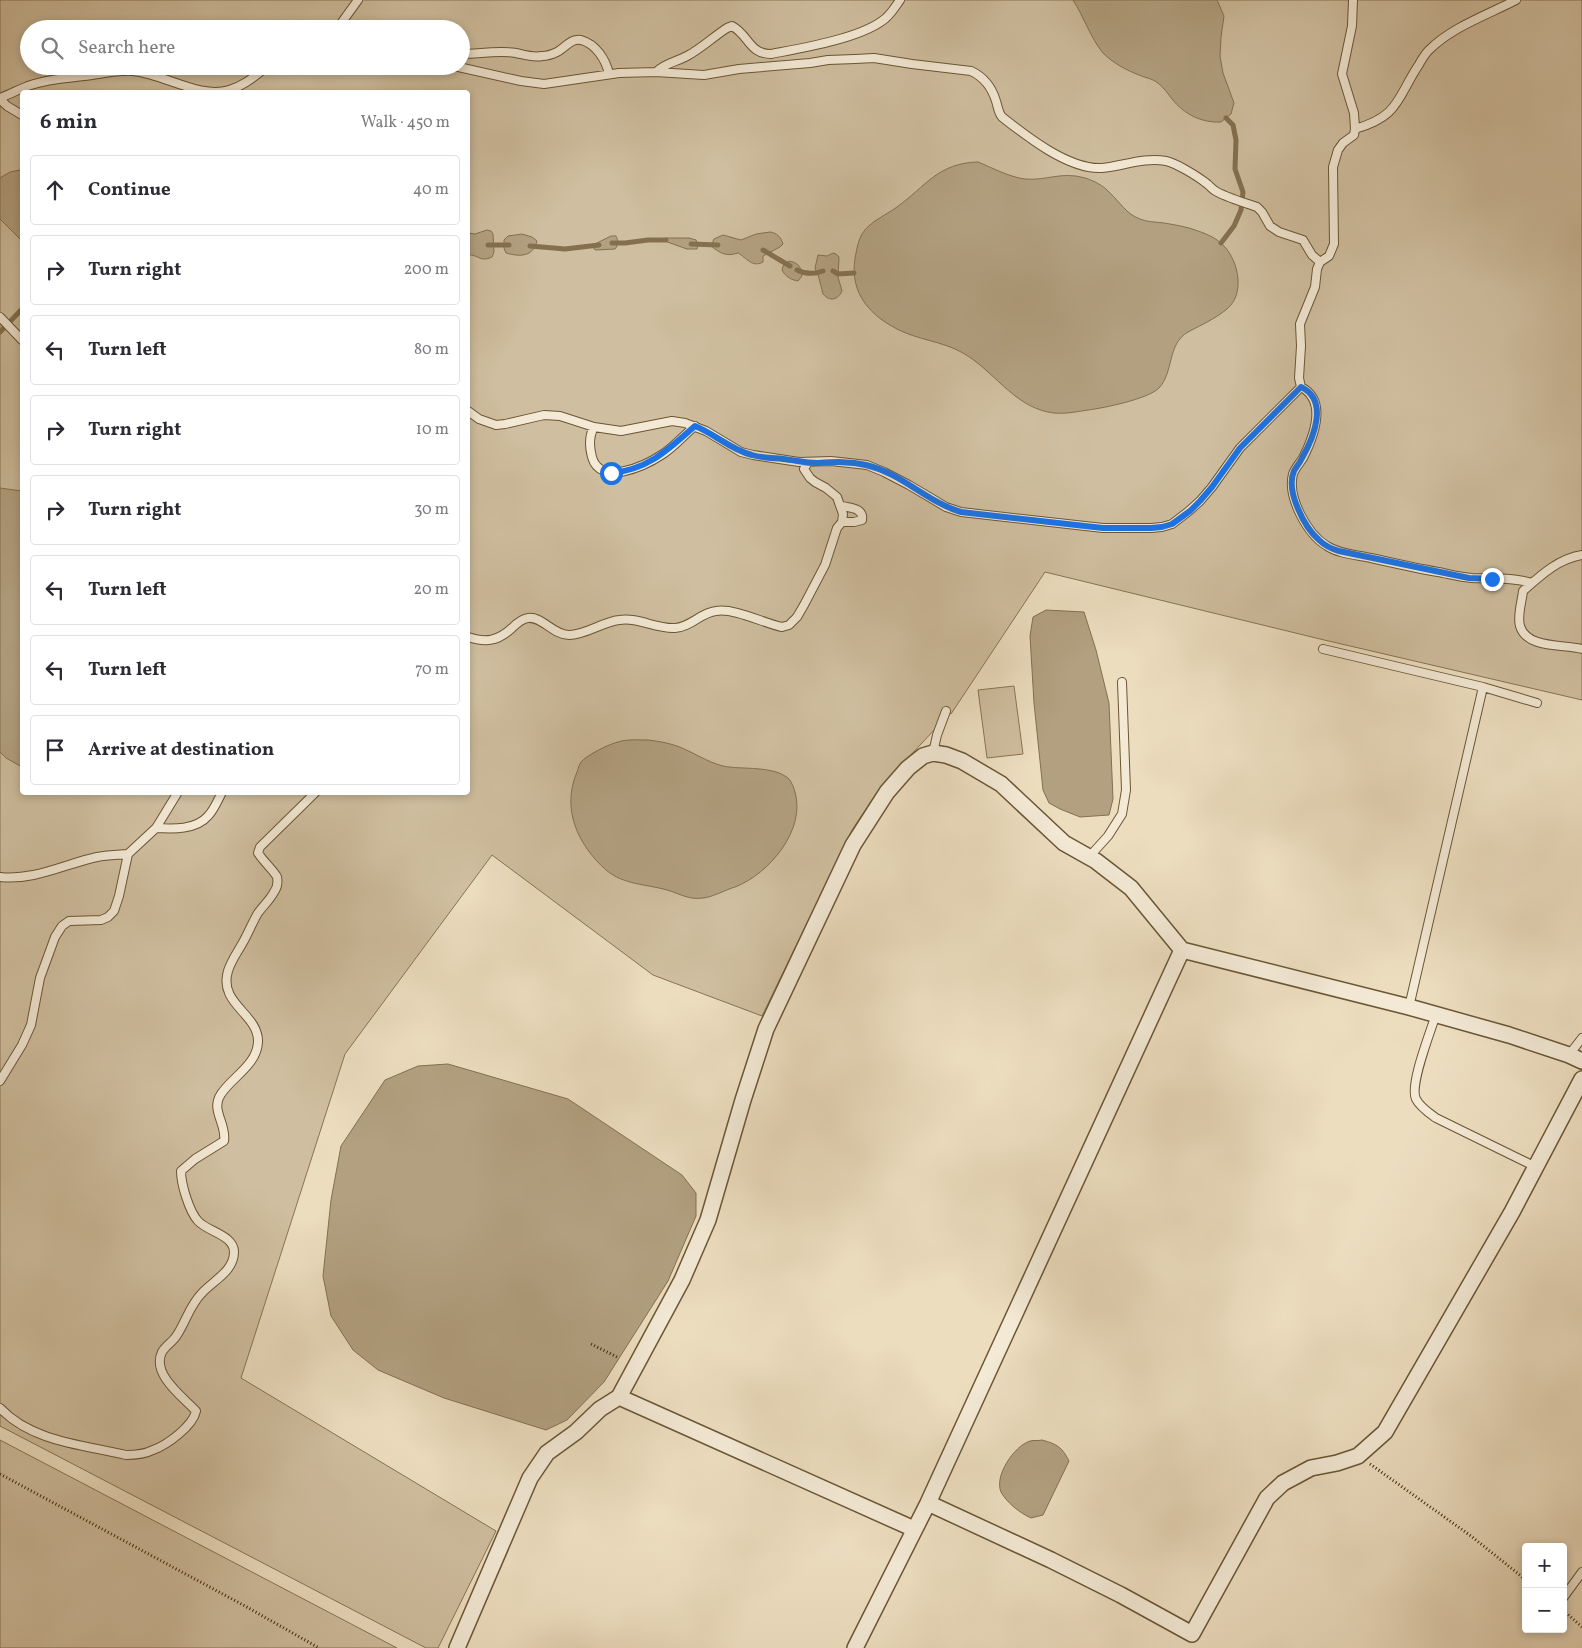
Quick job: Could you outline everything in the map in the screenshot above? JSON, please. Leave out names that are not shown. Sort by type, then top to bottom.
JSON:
[{"type":"street","points":[[457,1648],[530,1478],[548,1453],[576,1432],[600,1409],[619,1398],[682,1280],[708,1220],[743,1100],[766,1030],[853,845],[886,792],[908,768],[923,756],[933,753],[946,755],[962,761],[1001,784],[1064,842],[1089,857],[1131,888],[1182,950],[1436,1014],[1509,1035],[1576,1058]]},
{"type":"street","points":[[855,1648],[928,1502],[1182,950]]},
{"type":"street","points":[[928,1502],[1121,1594],[1194,1641],[1267,1498],[1283,1483],[1311,1468],[1337,1463],[1358,1456],[1384,1432],[1512,1212],[1582,1079]]},
{"type":"street","points":[[619,1398],[914,1529]]},
{"type":"lane","points":[[344,20],[358,0]]},
{"type":"lane","points":[[656,72],[668,63],[686,57],[732,26],[738,29],[756,51],[762,54],[771,54],[845,37],[872,26],[883,20],[900,0]]},
{"type":"lane","points":[[1353,0],[1352,26],[1342,74],[1354,113],[1355,129],[1354,135],[1343,144],[1335,158],[1333,167],[1334,244],[1329,256],[1320,262],[1317,269],[1315,287],[1300,324],[1299,378],[1301,387],[1310,392],[1316,401],[1317,410],[1310,440],[1303,458],[1293,472],[1292,490],[1294,500],[1311,532],[1328,547],[1339,551],[1469,578],[1509,578],[1532,583]]},
{"type":"lane","points":[[1355,129],[1370,125],[1385,116],[1399,102],[1413,73],[1427,52],[1443,37],[1516,0]]},
{"type":"lane","points":[[470,54],[515,53],[534,57],[544,56],[557,52],[576,40],[582,40],[599,53],[604,60],[608,74]]},
{"type":"lane","points":[[470,70],[521,82],[544,84],[608,74],[656,72],[704,76],[739,69],[828,60],[874,58],[972,71],[980,75],[987,83],[994,94],[1002,117],[1032,139],[1067,160],[1091,168],[1102,168],[1142,160],[1166,161],[1178,165],[1207,183],[1215,191],[1257,207],[1270,226],[1279,232],[1302,240],[1320,262]]},
{"type":"lane","points":[[20,114],[0,99],[18,90],[45,81],[88,75]]},
{"type":"lane","points":[[153,75],[201,90]]},
{"type":"lane","points":[[231,90],[255,75]]},
{"type":"lane","points":[[0,317],[20,337]]},
{"type":"lane","points":[[470,413],[479,419],[496,425],[544,415],[560,416],[594,427],[621,431],[672,421],[695,426],[741,452],[762,457],[799,462],[816,463],[831,461],[867,465],[910,485],[946,507],[961,512],[1103,528],[1162,527],[1172,524],[1190,511],[1212,487],[1240,448],[1301,387]]},
{"type":"lane","points":[[594,427],[590,434],[591,454],[594,464],[602,470],[611,473],[622,472],[646,464],[664,454],[695,426]]},
{"type":"lane","points":[[470,638],[477,640],[496,640],[521,620],[528,618],[536,619],[562,634],[571,635],[618,620],[631,619],[663,628],[684,627],[703,614],[716,610],[727,611],[782,627],[789,625],[797,617],[825,566],[836,528],[842,522],[843,514],[842,506],[833,493],[810,478],[804,468],[808,462]]},
{"type":"lane","points":[[842,506],[853,508],[861,512],[863,516],[862,520],[842,522]]},
{"type":"lane","points":[[1582,555],[1575,556],[1550,567],[1523,591],[1519,625],[1525,636],[1534,641],[1582,649]]},
{"type":"lane","points":[[1323,649],[1483,687],[1537,703]]},
{"type":"lane","points":[[1089,857],[1108,836],[1122,814],[1126,790],[1122,682]]},
{"type":"lane","points":[[1409,1007],[1483,687]]},
{"type":"lane","points":[[933,753],[937,735],[946,711]]},
{"type":"lane","points":[[0,1081],[22,1045],[31,1025],[40,978],[47,956],[62,926],[69,921],[101,920],[108,917],[114,911],[128,854],[156,828],[176,795]]},
{"type":"lane","points":[[156,828],[183,828],[200,822],[208,816],[220,795]]},
{"type":"lane","points":[[0,1408],[29,1429],[52,1439],[126,1455],[137,1455],[154,1450],[168,1442],[188,1425],[195,1416],[196,1411],[164,1378],[160,1369],[160,1360],[167,1345],[181,1329],[185,1316],[193,1304],[203,1292],[226,1272],[234,1258],[234,1250],[229,1239],[199,1222],[193,1214],[181,1181],[181,1171],[195,1159],[224,1141],[224,1130],[216,1108],[217,1102],[221,1094],[248,1065],[258,1043],[257,1032],[231,997],[226,982],[228,971],[250,927],[276,890],[277,876],[258,853],[260,847],[313,795]]},
{"type":"lane","points":[[0,877],[6,878],[32,874],[97,857],[128,854]]},
{"type":"lane","points":[[1436,1014],[1417,1074],[1415,1098],[1424,1109],[1436,1118],[1536,1167]]},
{"type":"lane","points":[[1576,1058],[1582,1038]]},
{"type":"lane","points":[[1567,1593],[1582,1572]]},
{"type":"path","points":[[591,1344],[619,1358]]},
{"type":"path","points":[[1358,1456],[1471,1536],[1522,1577]]},
{"type":"path","points":[[0,1474],[319,1648]]},
{"type":"path","points":[[1567,1613],[1582,1626]]},
{"type":"shaded area","points":[[0,0],[1582,0],[1582,700],[1045,572],[951,714],[943,709],[936,728],[879,789],[852,830],[762,1016],[653,975],[492,855],[345,1054],[241,1378],[496,1531],[438,1648],[426,1648],[0,1426]]},
{"type":"shaded area","points":[[1073,0],[1217,0],[1224,16],[1220,56],[1223,73],[1234,103],[1231,114],[1221,122],[1207,121],[1194,117],[1182,109],[1156,82],[1129,71],[1111,60],[1098,47]]},
{"type":"shaded area","points":[[978,162],[1025,179],[1069,175],[1085,178],[1104,188],[1135,217],[1146,221],[1186,227],[1212,237],[1222,243],[1233,260],[1236,269],[1238,287],[1233,303],[1218,316],[1181,337],[1164,381],[1159,388],[1146,396],[1115,405],[1068,413],[1048,412],[1024,402],[963,353],[905,333],[886,323],[868,307],[857,289],[854,266],[860,238],[865,230],[942,171],[964,163]]},
{"type":"shaded area","points":[[20,170],[20,239],[0,219],[0,178],[10,172]]},
{"type":"shaded area","points":[[487,230],[491,231],[493,234],[494,252],[492,257],[482,259],[470,255],[470,233],[475,234]]},
{"type":"shaded area","points":[[775,233],[783,244],[763,256],[763,262],[759,264],[750,262],[738,253],[723,254],[711,246],[714,239],[723,235],[741,240],[756,234]]},
{"type":"shaded area","points":[[522,234],[532,237],[537,241],[532,250],[521,255],[506,253],[504,240],[508,236]]},
{"type":"shaded area","points":[[611,236],[616,236],[617,239],[618,244],[615,249],[594,249],[595,244]]},
{"type":"shaded area","points":[[689,238],[696,240],[697,249],[687,249],[659,239]]},
{"type":"shaded area","points":[[833,253],[839,257],[838,277],[842,291],[836,298],[831,299],[823,294],[815,268],[818,255],[827,256]]},
{"type":"shaded area","points":[[789,261],[797,264],[800,268],[802,276],[798,281],[788,277],[782,270],[783,266]]},
{"type":"shaded area","points":[[0,488],[20,491],[20,766],[6,758],[0,752]]},
{"type":"shaded area","points":[[1046,610],[1084,612],[1096,650],[1109,703],[1113,799],[1109,815],[1080,817],[1049,803],[1043,790],[1034,703],[1030,636],[1033,617]]},
{"type":"shaded area","points":[[1014,686],[1023,754],[987,758],[978,690]]},
{"type":"shaded area","points":[[648,740],[677,746],[723,766],[766,770],[783,775],[789,779],[795,792],[797,806],[795,821],[782,849],[772,861],[748,881],[715,895],[698,898],[620,879],[606,870],[587,849],[575,826],[571,799],[579,767],[584,759],[609,745],[621,741]]},
{"type":"shaded area","points":[[448,1064],[568,1099],[682,1175],[696,1193],[696,1216],[668,1281],[604,1382],[567,1420],[546,1430],[444,1398],[378,1370],[353,1350],[331,1316],[323,1276],[331,1200],[341,1146],[385,1080],[418,1066]]},
{"type":"shaded area","points":[[0,1440],[397,1648],[0,1648]]},
{"type":"shaded area","points":[[1042,1440],[1058,1447],[1064,1452],[1069,1461],[1043,1515],[1031,1518],[1007,1500],[1001,1492],[1000,1478],[1007,1462],[1018,1449],[1030,1441]]},
{"type":"waterway","points":[[1221,243],[1234,226],[1241,210],[1243,192],[1235,169],[1236,140],[1233,125],[1226,118]]},
{"type":"waterway","points":[[612,243],[666,240]]},
{"type":"waterway","points":[[691,244],[718,245]]},
{"type":"waterway","points":[[488,245],[509,245]]},
{"type":"waterway","points":[[530,246],[565,249],[599,245]]},
{"type":"waterway","points":[[763,250],[790,266]]},
{"type":"waterway","points":[[797,270],[810,273],[823,271]]},
{"type":"waterway","points":[[833,271],[838,274],[854,273]]},
{"type":"waterway","points":[[0,332],[20,311]]},
{"type":"route","points":[[611,473],[622,472],[646,464],[664,454],[695,426],[741,452],[752,456],[799,462],[816,463],[831,461],[867,465],[910,485],[932,500],[961,512],[1103,528],[1162,527],[1172,524],[1190,511],[1212,487],[1228,463],[1250,436],[1301,387],[1310,392],[1316,401],[1317,410],[1310,440],[1303,458],[1293,472],[1292,490],[1294,500],[1311,532],[1328,547],[1339,551],[1469,578],[1492,579]]}]
